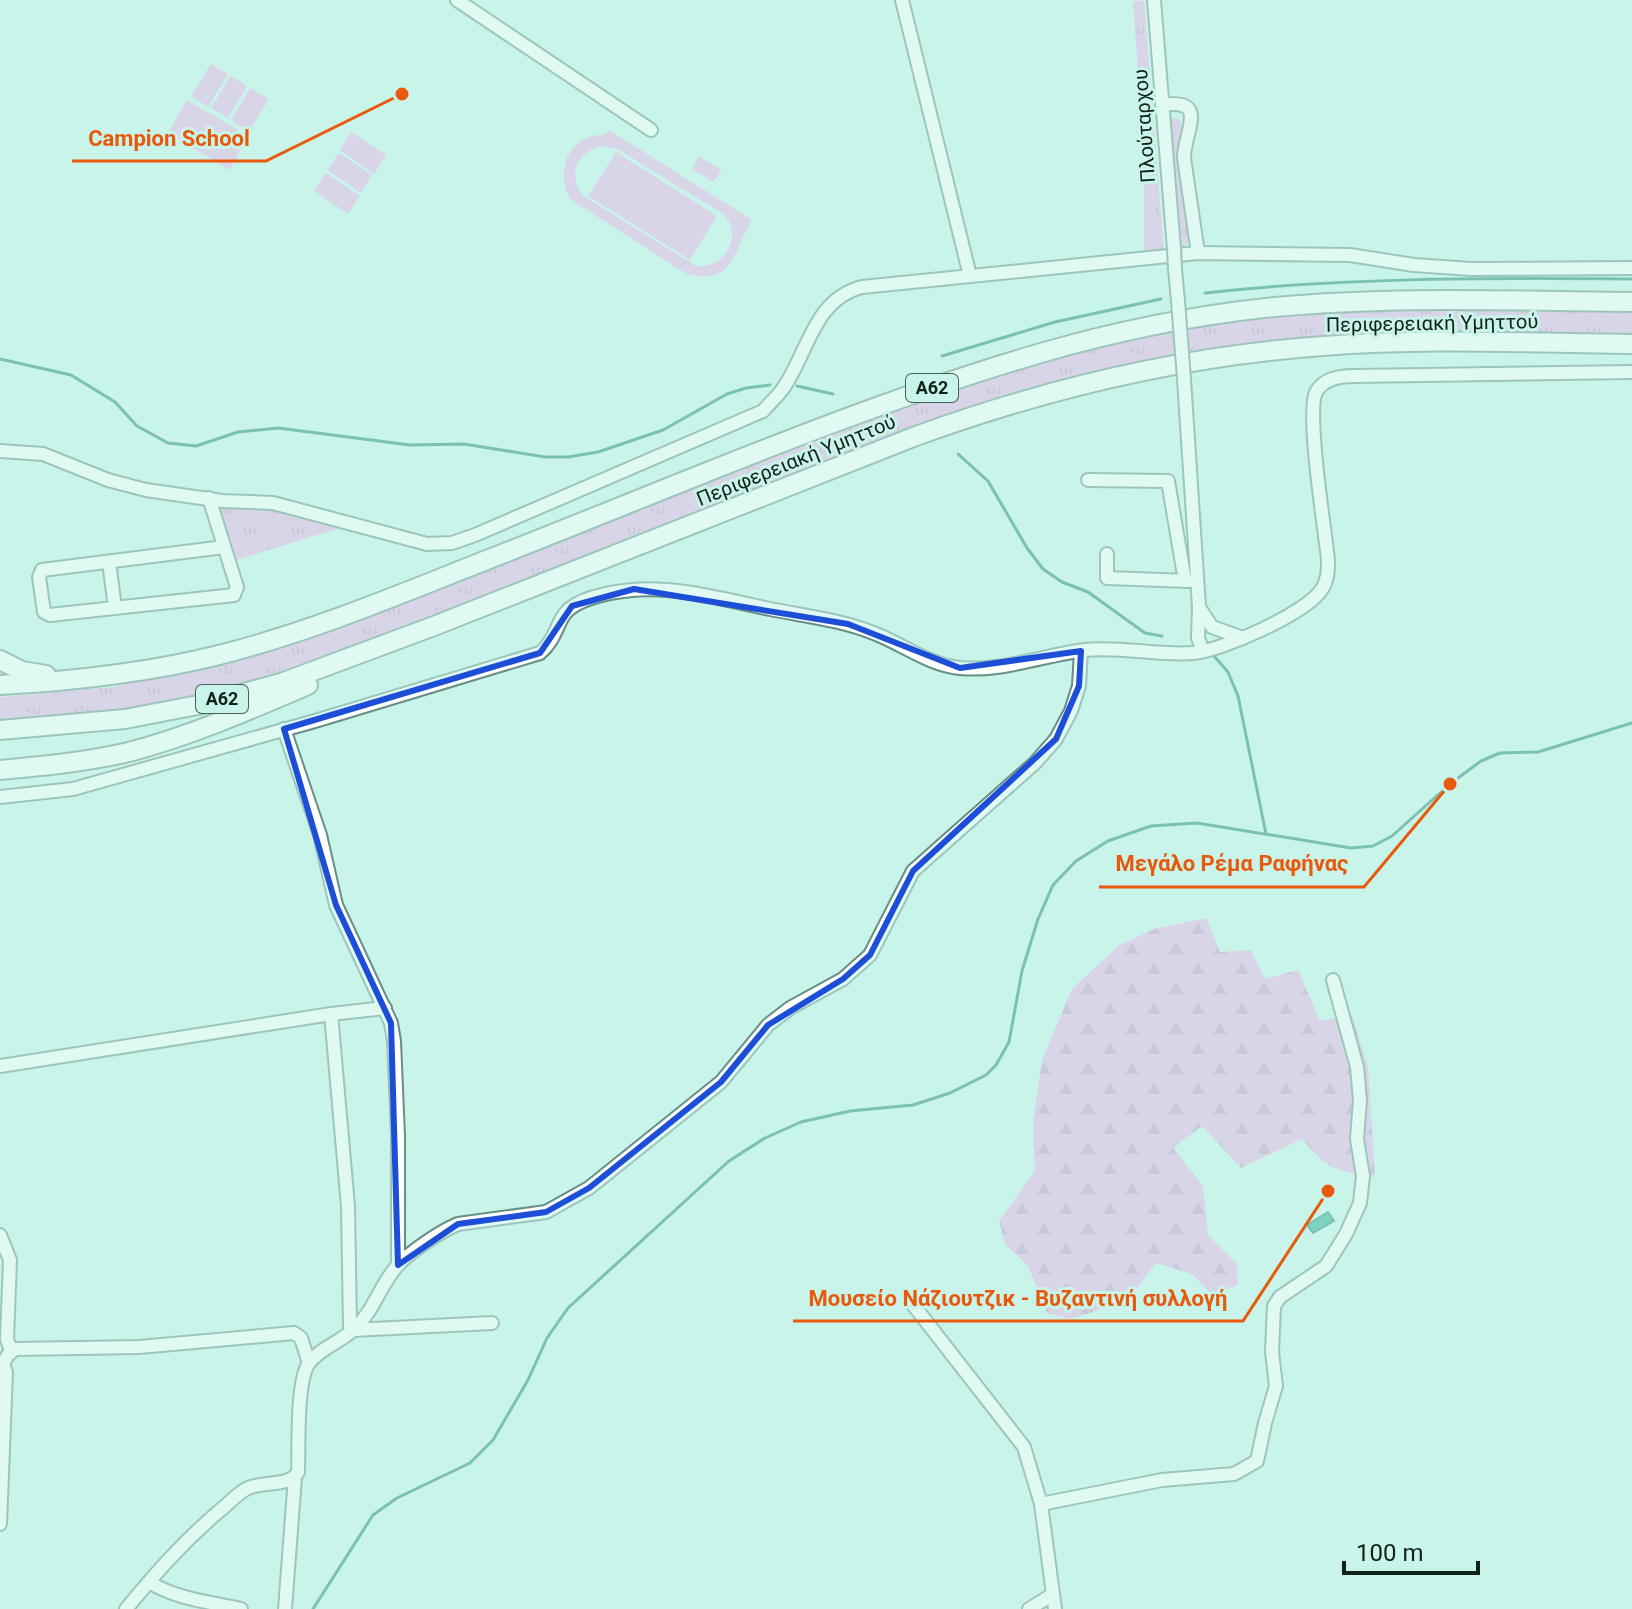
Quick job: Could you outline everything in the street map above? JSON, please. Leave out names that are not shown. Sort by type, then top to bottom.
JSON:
[{"type":"highway","name":"Περιφερειακή Υμηττού","points":[[0,685],[106,677],[220,655],[343,616],[868,411],[952,381],[1088,340],[1229,313],[1317,304],[1632,302]]},
{"type":"highway","name":"Περιφερειακή Υμηττού","points":[[0,730],[110,721],[203,704],[319,670],[916,436],[996,408],[1077,385],[1201,360],[1326,345],[1411,342],[1632,344]]},
{"type":"highway","points":[[0,770],[97,759],[160,743],[380,655],[434,626]]},
{"type":"highway","points":[[0,660],[35,674],[79,673],[106,677]]},
{"type":"street","points":[[457,0],[651,130]]},
{"type":"street","points":[[902,0],[970,276]]},
{"type":"street","name":"Πλούταρχου","points":[[1154,0],[1184,379],[1191,582]]},
{"type":"street","points":[[1162,105],[1178,103],[1191,111],[1184,158],[1198,253]]},
{"type":"street","points":[[0,451],[36,452],[116,483],[168,494],[273,503],[427,544],[445,544],[466,538],[763,411],[783,390],[824,311],[850,290],[1198,253],[1350,255],[1414,265],[1471,269],[1632,268]]},
{"type":"street","points":[[0,797],[73,789],[540,653],[549,646],[563,614],[572,606],[634,589],[678,592],[848,624],[935,662],[960,668],[992,667],[1101,649],[1174,653],[1203,651],[1243,638],[1314,598],[1322,590],[1328,560],[1313,417],[1316,393],[1326,381],[1354,376],[1632,372]]},
{"type":"street","points":[[1088,480],[1168,481],[1203,624],[1198,638],[1203,651]]},
{"type":"street","points":[[209,498],[237,587],[234,595],[50,615],[43,609],[39,577],[42,570],[224,547]]},
{"type":"street","points":[[1107,554],[1107,578],[1191,582]]},
{"type":"street","points":[[109,562],[115,608]]},
{"type":"street","points":[[1203,624],[1243,638]]},
{"type":"street","points":[[1174,653],[1186,646],[1203,624]]},
{"type":"street","points":[[285,1609],[295,1477],[298,1472],[300,1398],[309,1363],[353,1330],[369,1313],[398,1265],[447,1228],[546,1212],[589,1188],[721,1082],[768,1025],[790,1008],[843,979],[870,955],[913,871],[1035,763],[1056,739],[1071,711],[1079,686],[1081,651]]},
{"type":"street","points":[[284,729],[320,835],[336,905],[385,1008],[394,1041],[398,1265]]},
{"type":"street","points":[[1041,1504],[1162,1480],[1234,1474],[1257,1461],[1276,1386],[1272,1352],[1274,1306],[1280,1297],[1326,1266],[1346,1234],[1360,1203],[1363,1176],[1357,1139],[1360,1100],[1357,1067],[1333,980]]},
{"type":"street","points":[[0,1066],[385,1008]]},
{"type":"street","points":[[331,1014],[344,1155],[350,1326],[353,1330]]},
{"type":"street","points":[[0,1235],[10,1260],[7,1339],[11,1351]]},
{"type":"street","points":[[911,1302],[1024,1447],[1041,1504],[1055,1609]]},
{"type":"street","points":[[353,1330],[492,1323]]},
{"type":"street","points":[[0,1524],[6,1372],[2,1364],[11,1351],[22,1348],[71,1350],[139,1347],[294,1333],[301,1338],[309,1363]]},
{"type":"street","points":[[126,1609],[180,1544],[244,1490],[295,1477]]},
{"type":"street","points":[[149,1582],[182,1597],[241,1609]]},
{"type":"street","points":[[1029,1609],[1052,1595]]},
{"type":"highlighted area","points":[[634,589],[848,624],[960,668],[1081,651],[1079,686],[1056,739],[913,871],[870,955],[843,979],[768,1025],[721,1082],[589,1188],[546,1212],[458,1224],[398,1265],[391,1023],[336,905],[284,729],[540,653],[572,606]]},
{"type":"green space","points":[[1144,0],[1164,252],[1144,255],[1144,151],[1133,2]]},
{"type":"green space","points":[[211,64],[228,74],[208,107],[191,96]]},
{"type":"green space","points":[[230,76],[247,86],[228,118],[211,108]]},
{"type":"green space","points":[[250,88],[269,99],[249,132],[231,120]]},
{"type":"green space","points":[[187,100],[248,136],[230,170],[168,133]]},
{"type":"green space","points":[[1171,118],[1179,119],[1183,128],[1179,144],[1181,178],[1190,240],[1182,249]]},
{"type":"green space","points":[[609,130],[752,220],[736,254],[723,271],[701,277],[685,273],[570,199],[564,182],[567,157],[586,138]],"holes":[[[602,146],[619,150],[723,214],[732,231],[732,240],[723,256],[715,262],[696,266],[582,195],[575,179],[581,158]]]},
{"type":"green space","points":[[351,132],[386,155],[374,174],[340,150]]},
{"type":"green space","points":[[616,152],[717,216],[690,260],[588,196]]},
{"type":"green space","points":[[339,153],[372,175],[361,193],[327,170]]},
{"type":"green space","points":[[699,156],[722,170],[713,182],[692,169]]},
{"type":"green space","points":[[326,173],[360,196],[348,214],[314,191]]},
{"type":"green space","points":[[1392,308],[1632,309],[1632,335],[1332,336],[1216,348],[1099,371],[930,422],[479,600],[297,667],[235,686],[117,711],[0,722],[0,697],[113,687],[229,662],[289,644],[469,577],[806,441],[977,378],[1150,333],[1270,315]]},
{"type":"green space","points":[[257,504],[340,528],[230,562],[217,508]]},
{"type":"green space","points":[[1206,918],[1220,952],[1251,950],[1265,979],[1298,970],[1320,1021],[1352,1015],[1368,1067],[1375,1177],[1351,1173],[1326,1163],[1302,1139],[1241,1168],[1202,1126],[1173,1148],[1203,1186],[1208,1235],[1237,1264],[1238,1285],[1212,1295],[1192,1274],[1156,1263],[1128,1301],[1070,1319],[1047,1313],[1028,1266],[1005,1244],[999,1221],[1035,1171],[1033,1123],[1042,1060],[1072,989],[1118,946],[1154,929]]},
{"type":"shaded area","points":[[1328,1212],[1334,1221],[1313,1233],[1307,1225]]},
{"type":"waterway","points":[[1205,293],[1365,281],[1632,279]]},
{"type":"waterway","points":[[942,356],[1055,322],[1161,299]]},
{"type":"waterway","points":[[0,359],[71,375],[115,402],[137,426],[168,443],[196,446],[238,432],[278,428],[410,445],[464,444],[545,457],[568,457],[598,452],[663,430],[727,394],[770,385]]},
{"type":"waterway","points":[[797,386],[833,394]]},
{"type":"waterway","points":[[958,454],[988,481],[1027,548],[1043,569],[1062,582],[1088,592],[1145,633],[1162,636]]},
{"type":"waterway","points":[[1213,655],[1228,672],[1238,696],[1266,834]]},
{"type":"waterway","points":[[313,1609],[373,1515],[397,1498],[470,1463],[493,1440],[528,1380],[547,1338],[568,1308],[729,1161],[765,1138],[801,1122],[850,1111],[913,1105],[950,1093],[986,1075],[996,1065],[1009,1042],[1022,971],[1038,919],[1053,885],[1076,861],[1108,841],[1151,826],[1197,823],[1351,848],[1373,846],[1392,836],[1481,761],[1500,753],[1538,752],[1632,723]]},
{"type":"place","name":"Campion School","points":[[402,94]]},
{"type":"place","name":"Μεγάλο Ρέμα Ραφήνας","points":[[1450,784]]},
{"type":"place","name":"Μουσείο Νάζιουτζικ - Βυζαντινή συλλογή","points":[[1328,1191]]}]
